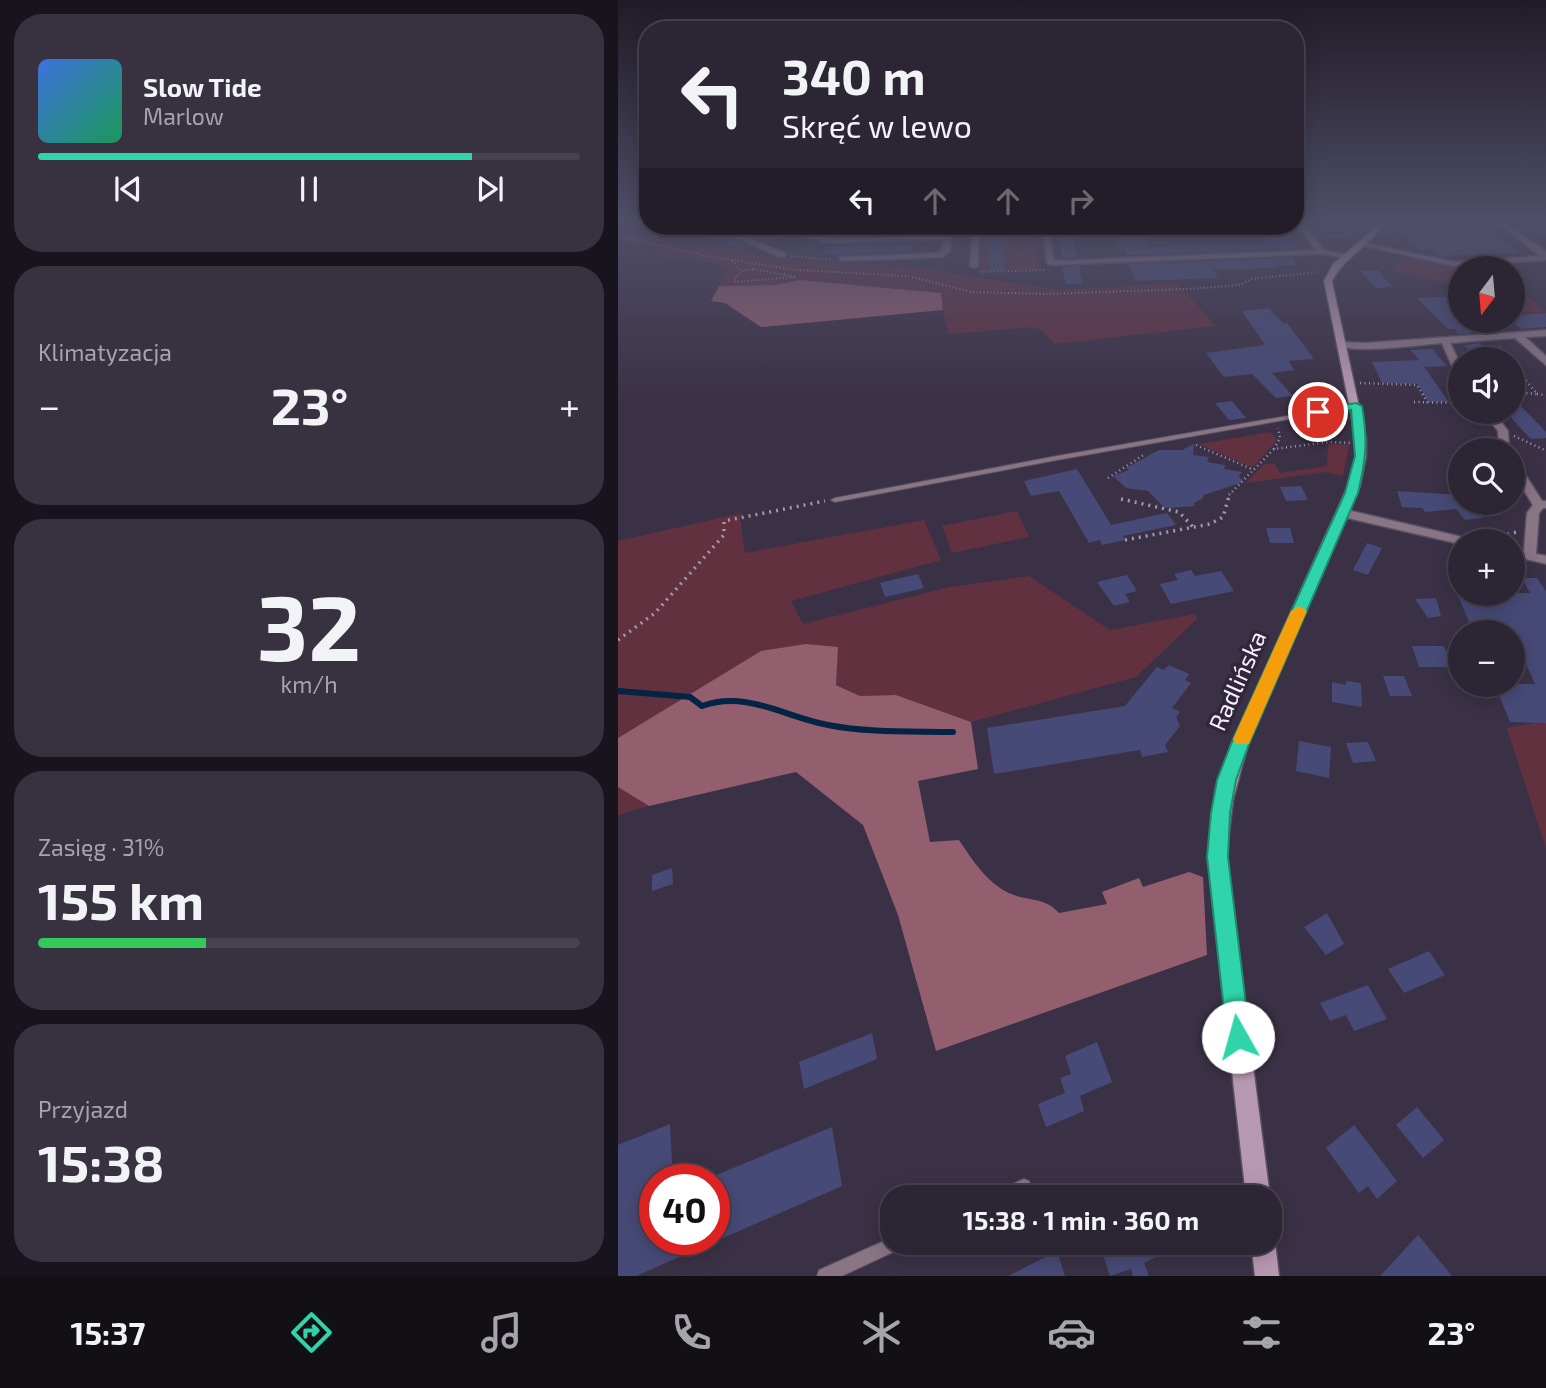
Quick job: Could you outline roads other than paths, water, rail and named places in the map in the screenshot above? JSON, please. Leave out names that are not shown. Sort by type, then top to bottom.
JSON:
[{"type":"street","name":"Radlińska","points":[[1257,1185],[1218,867],[1221,813],[1227,780],[1240,744],[1354,485],[1361,456],[1356,406],[1328,283]]},
{"type":"street","points":[[1341,345],[1546,333]]},
{"type":"street","points":[[1517,335],[1546,363]]},
{"type":"street","points":[[1445,341],[1448,347]]},
{"type":"street","points":[[1525,480],[1543,504],[1533,513],[1530,556]]},
{"type":"street","points":[[1342,513],[1448,538]]},
{"type":"street","points":[[1525,555],[1546,560]]},
{"type":"street","points":[[1265,1255],[1267,1276]]},
{"type":"lane","points":[[835,499],[1068,455],[1356,406]]},
{"type":"lane","points":[[825,1276],[880,1251]]},
{"type":"waterway","points":[[635,692],[618,691],[690,697],[702,706],[718,702],[750,703],[843,728],[953,732]]}]
